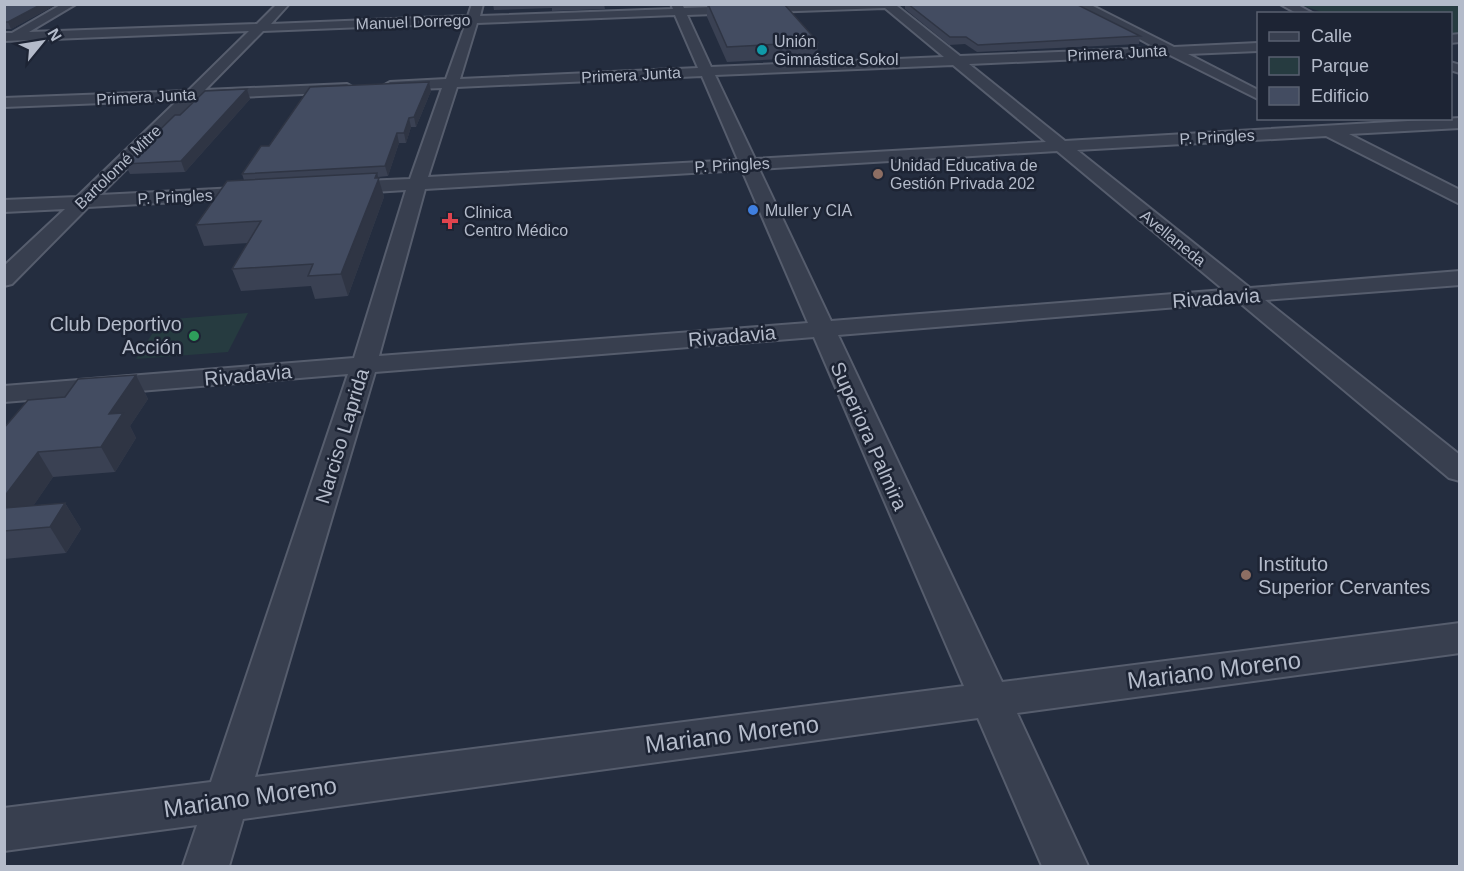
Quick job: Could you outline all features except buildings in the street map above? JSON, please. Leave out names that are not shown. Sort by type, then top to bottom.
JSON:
[{"type":"street","points":[[7,38],[71,4]]},
{"type":"street","name":"Bartolomé Mitre","points":[[4,279],[284,4]]},
{"type":"street","name":"Manuel Dorrego","points":[[7,38],[260,27],[475,12],[893,4]]},
{"type":"street","points":[[1080,4],[1257,95]]},
{"type":"street","points":[[1285,4],[1304,12]]},
{"type":"street","name":"Avellaneda","points":[[887,5],[1460,471]]},
{"type":"street","name":"Superiora Palmira","points":[[678,8],[1065,867]]},
{"type":"street","name":"Narciso Laprida","points":[[206,867],[364,366],[417,184],[475,12]]},
{"type":"street","name":"Primera Junta","points":[[380,86],[1257,47]]},
{"type":"street","name":"Primera Junta","points":[[4,103],[356,87]]},
{"type":"street","points":[[1309,120],[1460,198]]},
{"type":"street","name":"P. Pringles","points":[[322,189],[1460,123]]},
{"type":"street","name":"P. Pringles","points":[[4,206],[274,192]]},
{"type":"street","name":"Rivadavia","points":[[4,394],[1460,278]]},
{"type":"street","name":"Mariano Moreno","points":[[4,830],[1460,638]]},
{"type":"green space","points":[[1300,5],[1459,5],[1459,33],[1452,33],[1452,12],[1322,12]]},
{"type":"green space","name":"Club Deportivo Acción","points":[[248,313],[228,352],[136,359],[161,320]]},
{"type":"place","name":"Unión Gimnástica Sokol","points":[[762,50]]},
{"type":"place","name":"Unidad Educativa de Gestión Privada 202","points":[[878,174]]},
{"type":"place","name":"Muller y CIA","points":[[753,210]]},
{"type":"place","name":"Clinica Centro Médico","points":[[450,221]]},
{"type":"place","name":"Club Deportivo Acción","points":[[194,336]]},
{"type":"place","name":"Instituto Superior Cervantes","points":[[1246,575]]}]
